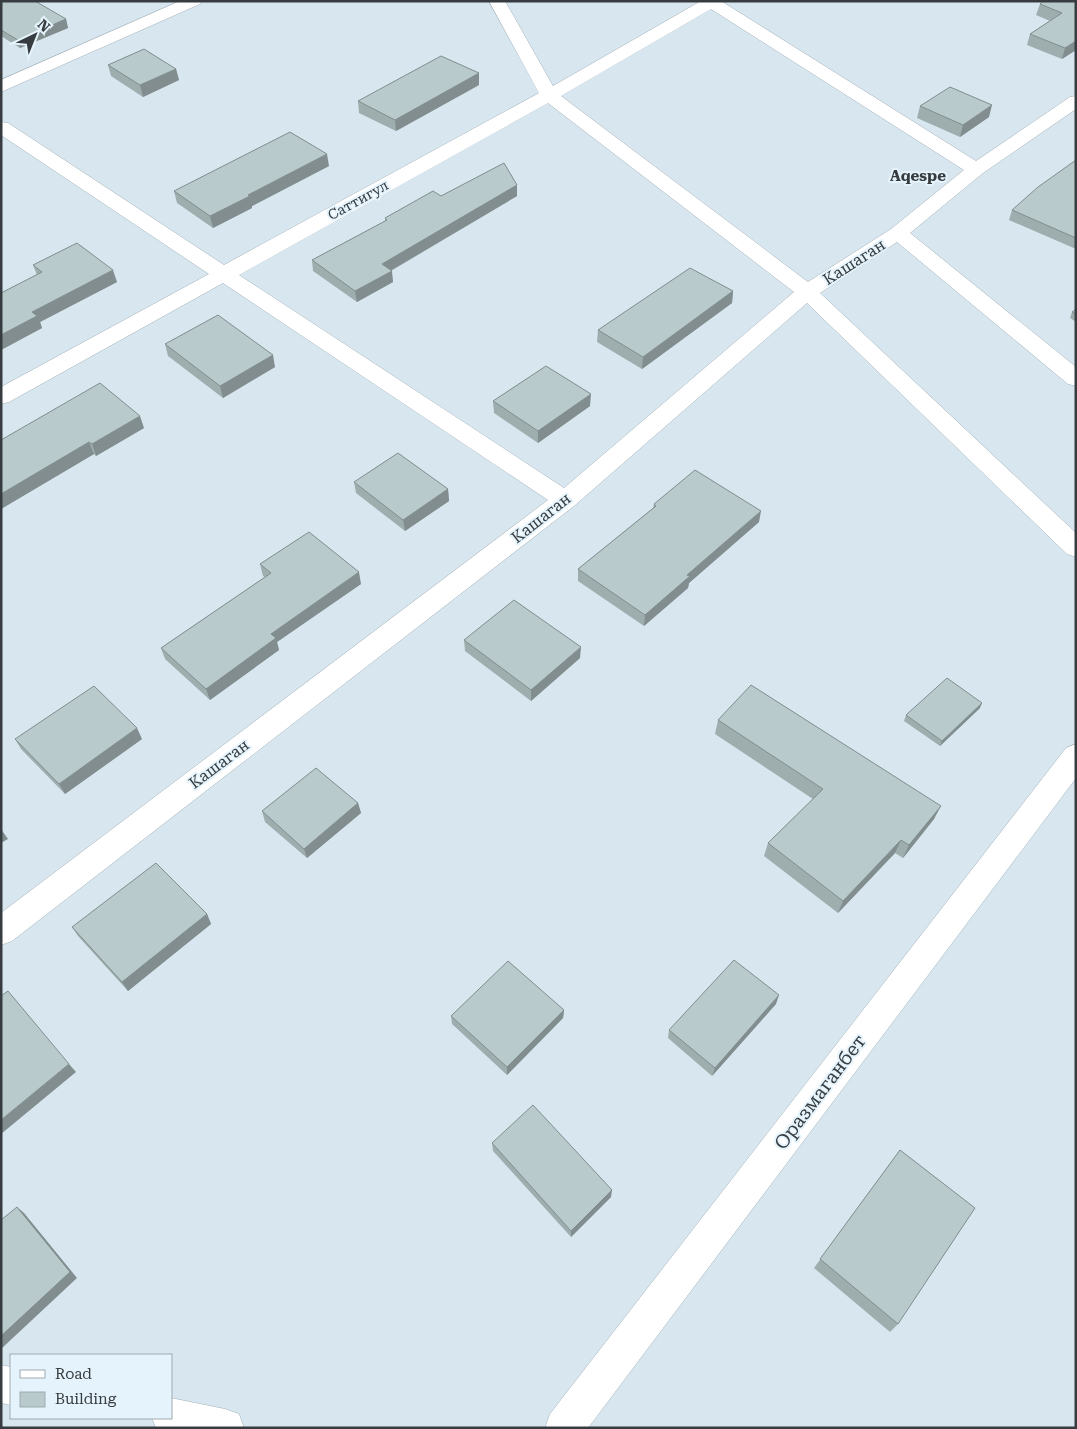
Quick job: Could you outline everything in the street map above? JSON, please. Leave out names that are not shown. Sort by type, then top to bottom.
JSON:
[{"type":"street","points":[[1,87],[194,1]]},
{"type":"street","points":[[497,1],[549,95],[808,292],[1076,548]]},
{"type":"street","points":[[712,2],[976,169]]},
{"type":"street","name":"Саттигул","points":[[1,397],[549,95],[712,2]]},
{"type":"street","name":"Кашаган","points":[[1,931],[565,500],[808,292],[898,233],[976,169],[1076,100]]},
{"type":"street","points":[[1,127],[565,500]]},
{"type":"street","points":[[898,233],[1076,379]]},
{"type":"street","name":"Оразмаганбет","points":[[564,1428],[1076,756]]},
{"type":"street","points":[[172,1417],[225,1428]]},
{"type":"building","points":[[1,1],[35,1],[66,19],[18,40],[1,30]]},
{"type":"building","points":[[1043,1],[1076,1],[1076,41],[1065,48],[1030,34],[1062,13],[1040,4]]},
{"type":"building","points":[[144,49],[176,69],[140,85],[108,65]]},
{"type":"building","points":[[441,56],[479,73],[395,120],[358,101]]},
{"type":"building","points":[[950,87],[992,105],[963,125],[920,106]]},
{"type":"building","points":[[290,132],[327,154],[210,216],[174,191]]},
{"type":"building","points":[[1076,160],[1076,238],[1012,210],[1038,187]]},
{"type":"building","points":[[504,163],[517,185],[382,264],[392,271],[355,291],[312,260],[387,220],[385,218],[433,191],[441,196]]},
{"type":"building","points":[[77,243],[113,270],[32,312],[37,316],[1,335],[1,293],[42,272],[33,265]]},
{"type":"building","points":[[690,268],[733,291],[643,357],[598,330]]},
{"type":"building","points":[[218,315],[273,355],[220,386],[165,344]]},
{"type":"building","points":[[546,366],[591,394],[538,431],[493,401]]},
{"type":"building","points":[[100,383],[140,416],[92,444],[89,442],[1,494],[1,440]]},
{"type":"building","points":[[398,453],[448,489],[403,520],[354,482]]},
{"type":"building","points":[[695,470],[761,511],[687,575],[690,576],[645,615],[578,569],[656,506],[654,504]]},
{"type":"building","points":[[309,532],[359,572],[271,634],[276,638],[206,689],[161,648],[271,573],[260,564]]},
{"type":"building","points":[[514,600],[581,647],[531,690],[464,640]]},
{"type":"building","points":[[947,678],[982,703],[942,741],[906,715]]},
{"type":"building","points":[[751,685],[941,806],[909,845],[901,840],[843,901],[768,843],[823,789],[718,720]]},
{"type":"building","points":[[94,686],[137,728],[59,784],[15,739]]},
{"type":"building","points":[[316,768],[358,803],[304,849],[262,811]]},
{"type":"building","points":[[156,863],[207,914],[122,982],[72,927]]},
{"type":"building","points":[[734,960],[779,995],[715,1068],[669,1030]]},
{"type":"building","points":[[508,961],[564,1010],[507,1067],[451,1016]]},
{"type":"building","points":[[8,991],[69,1064],[1,1120],[1,996]]},
{"type":"building","points":[[533,1105],[612,1190],[571,1231],[492,1143]]},
{"type":"building","points":[[900,1150],[975,1208],[898,1324],[820,1259]]},
{"type":"building","points":[[17,1207],[70,1272],[1,1336],[1,1220]]},
{"type":"district","name":"Aqespe","points":[[918,176]]}]
